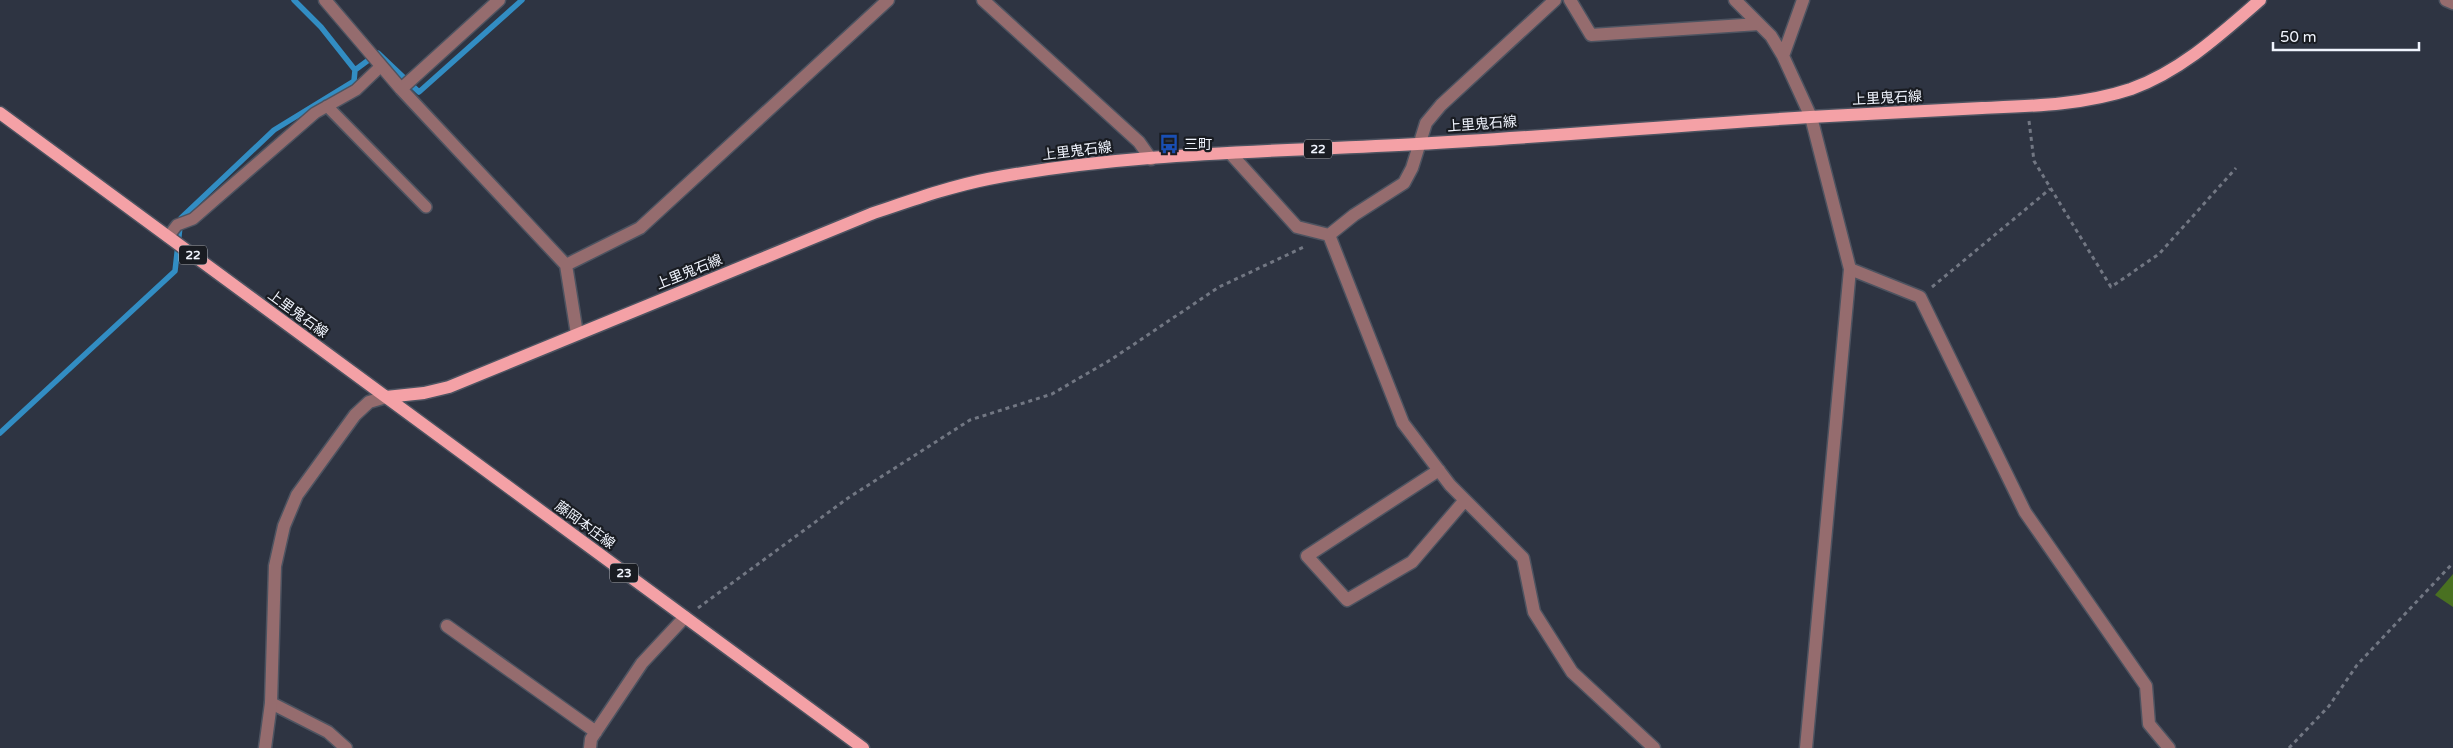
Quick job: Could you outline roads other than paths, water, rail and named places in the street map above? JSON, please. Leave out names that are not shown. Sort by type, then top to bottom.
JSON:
[{"type":"main road","name":"上里鬼石線","points":[[0,113],[386,397],[424,393],[449,387],[871,214],[939,191],[985,180],[1024,173],[1151,159],[1230,153],[1419,144],[1811,117],[2027,106],[2096,98],[2132,88],[2188,59],[2214,40],[2260,0]]},
{"type":"main road","name":"藤岡本庄線","points":[[386,397],[863,748]]},
{"type":"street","points":[[325,0],[401,89],[566,265],[577,334]]},
{"type":"street","points":[[401,89],[499,0]]},
{"type":"street","points":[[566,265],[640,228],[888,0]]},
{"type":"street","points":[[983,0],[1139,142],[1151,159]]},
{"type":"street","points":[[1329,235],[1354,215],[1404,183],[1412,168],[1426,123],[1441,105],[1548,4],[1555,0]]},
{"type":"street","points":[[1570,0],[1591,35],[1759,24]]},
{"type":"street","points":[[1735,0],[1771,36],[1811,117],[1850,269],[1806,748]]},
{"type":"street","points":[[1782,56],[1803,0]]},
{"type":"street","points":[[2446,0],[2453,3]]},
{"type":"street","points":[[1230,153],[1297,227],[1329,235]]},
{"type":"street","points":[[1329,235],[1403,423],[1439,470],[1523,558],[1534,612],[1572,672],[1654,748]]},
{"type":"street","points":[[1850,269],[1920,298],[2025,512],[2146,686],[2149,724],[2169,748]]},
{"type":"street","points":[[265,748],[271,703],[275,566],[284,526],[297,495],[356,415],[369,402],[386,397]]},
{"type":"street","points":[[1439,470],[1307,556],[1346,600],[1412,562],[1466,500]]},
{"type":"street","points":[[590,748],[591,739],[642,663],[685,617]]},
{"type":"street","points":[[447,626],[596,732]]},
{"type":"street","points":[[271,703],[328,732],[346,748]]},
{"type":"lane","points":[[168,237],[177,226],[193,219],[315,113],[356,90],[381,66]]},
{"type":"lane","points":[[327,106],[426,207]]},
{"type":"waterway","points":[[294,0],[321,27],[355,70]]},
{"type":"waterway","points":[[0,433],[175,271],[181,218],[274,130],[354,81],[355,70],[378,53],[419,92],[522,0]]},
{"type":"place","name":"三町","points":[[1169,144]]}]
